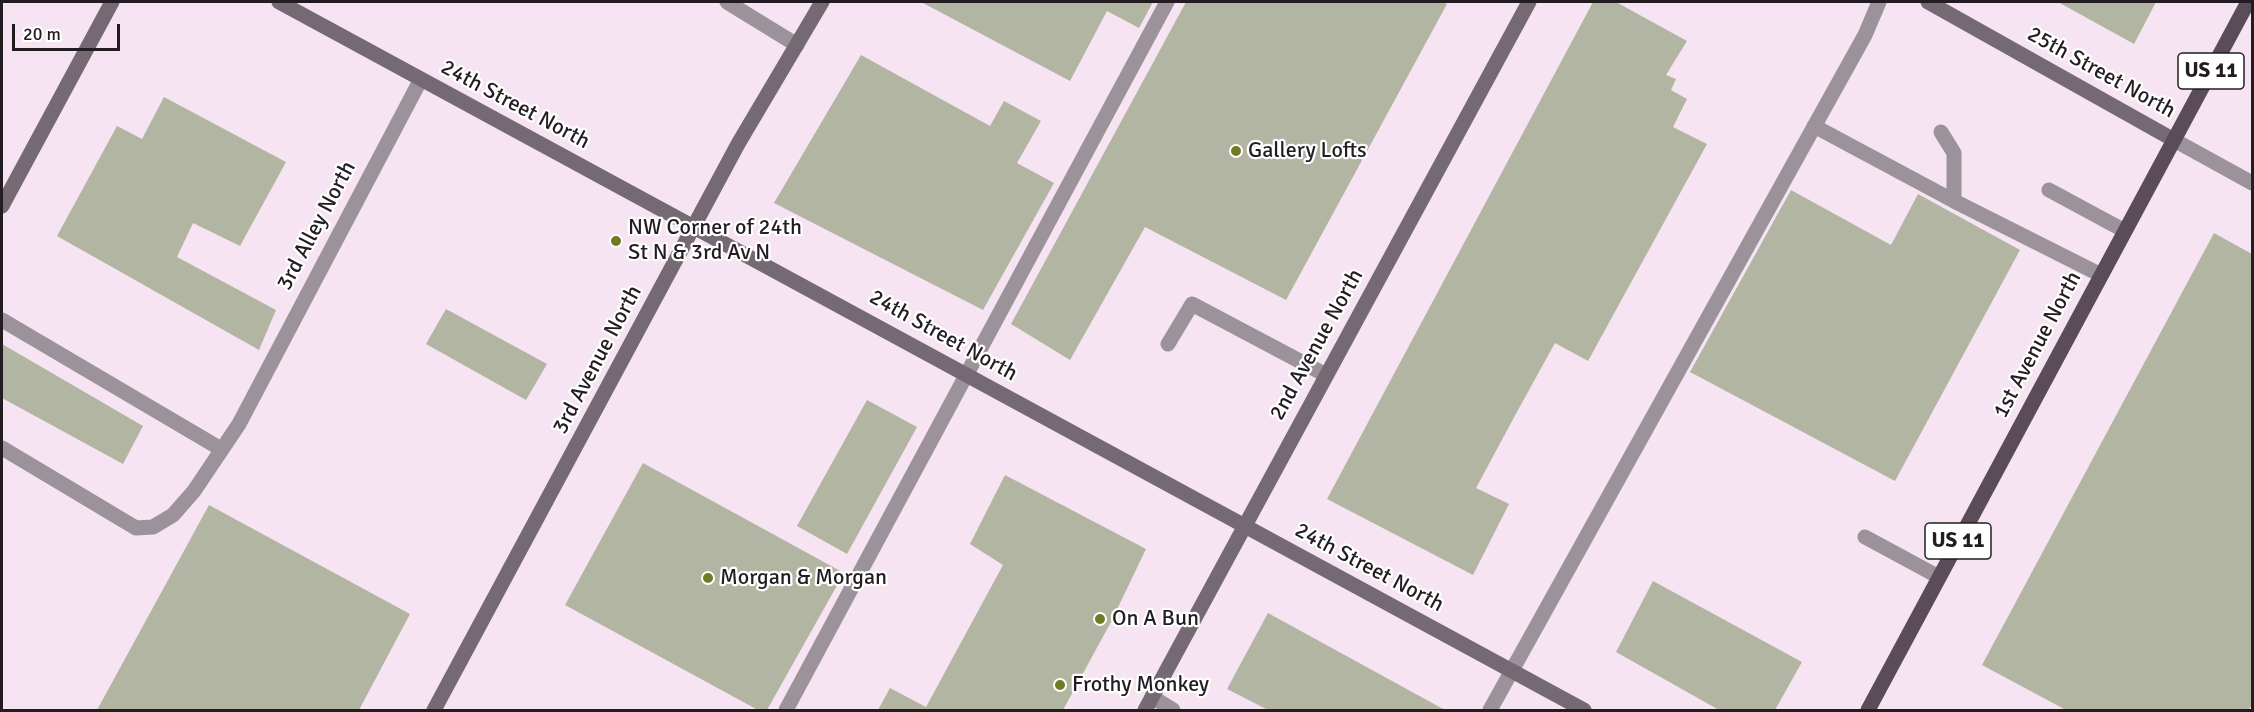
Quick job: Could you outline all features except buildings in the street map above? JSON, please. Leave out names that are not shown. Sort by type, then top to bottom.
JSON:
[{"type":"main road","name":"1st Avenue North","points":[[1868,711],[2248,2]]},
{"type":"street","points":[[2,206],[112,2]]},
{"type":"street","name":"24th Street North","points":[[279,2],[420,81],[696,226],[1584,711]]},
{"type":"street","points":[[727,2],[797,45]]},
{"type":"street","name":"3rd Avenue North","points":[[434,711],[738,144],[822,2]]},
{"type":"street","points":[[786,711],[965,374],[1167,2]]},
{"type":"street","name":"2nd Avenue North","points":[[1148,704],[1529,2]]},
{"type":"street","points":[[1491,711],[1511,671],[1657,425],[1814,126],[1845,81],[1880,2]]},
{"type":"street","name":"25th Street North","points":[[1928,2],[2253,183]]},
{"type":"street","name":"3rd Alley North","points":[[2,448],[136,528],[153,527],[173,515],[194,491],[239,424],[420,81]]},
{"type":"street","points":[[1814,126],[1954,201],[2101,275]]},
{"type":"street","points":[[1941,132],[1954,153],[1954,201]]},
{"type":"street","points":[[2049,190],[2125,231]]},
{"type":"street","points":[[1168,344],[1192,304],[1326,375]]},
{"type":"street","points":[[2,320],[221,449]]},
{"type":"street","points":[[1864,537],[1939,577]]},
{"type":"street","points":[[1148,704],[1173,711]]},
{"type":"place","name":"Gallery Lofts","points":[[1236,151]]},
{"type":"place","name":"NW Corner of 24th St N & 3rd Av N","points":[[616,241]]},
{"type":"place","name":"Morgan & Morgan","points":[[708,578]]},
{"type":"place","name":"On A Bun","points":[[1100,619]]},
{"type":"place","name":"Frothy Monkey","points":[[1060,685]]}]
